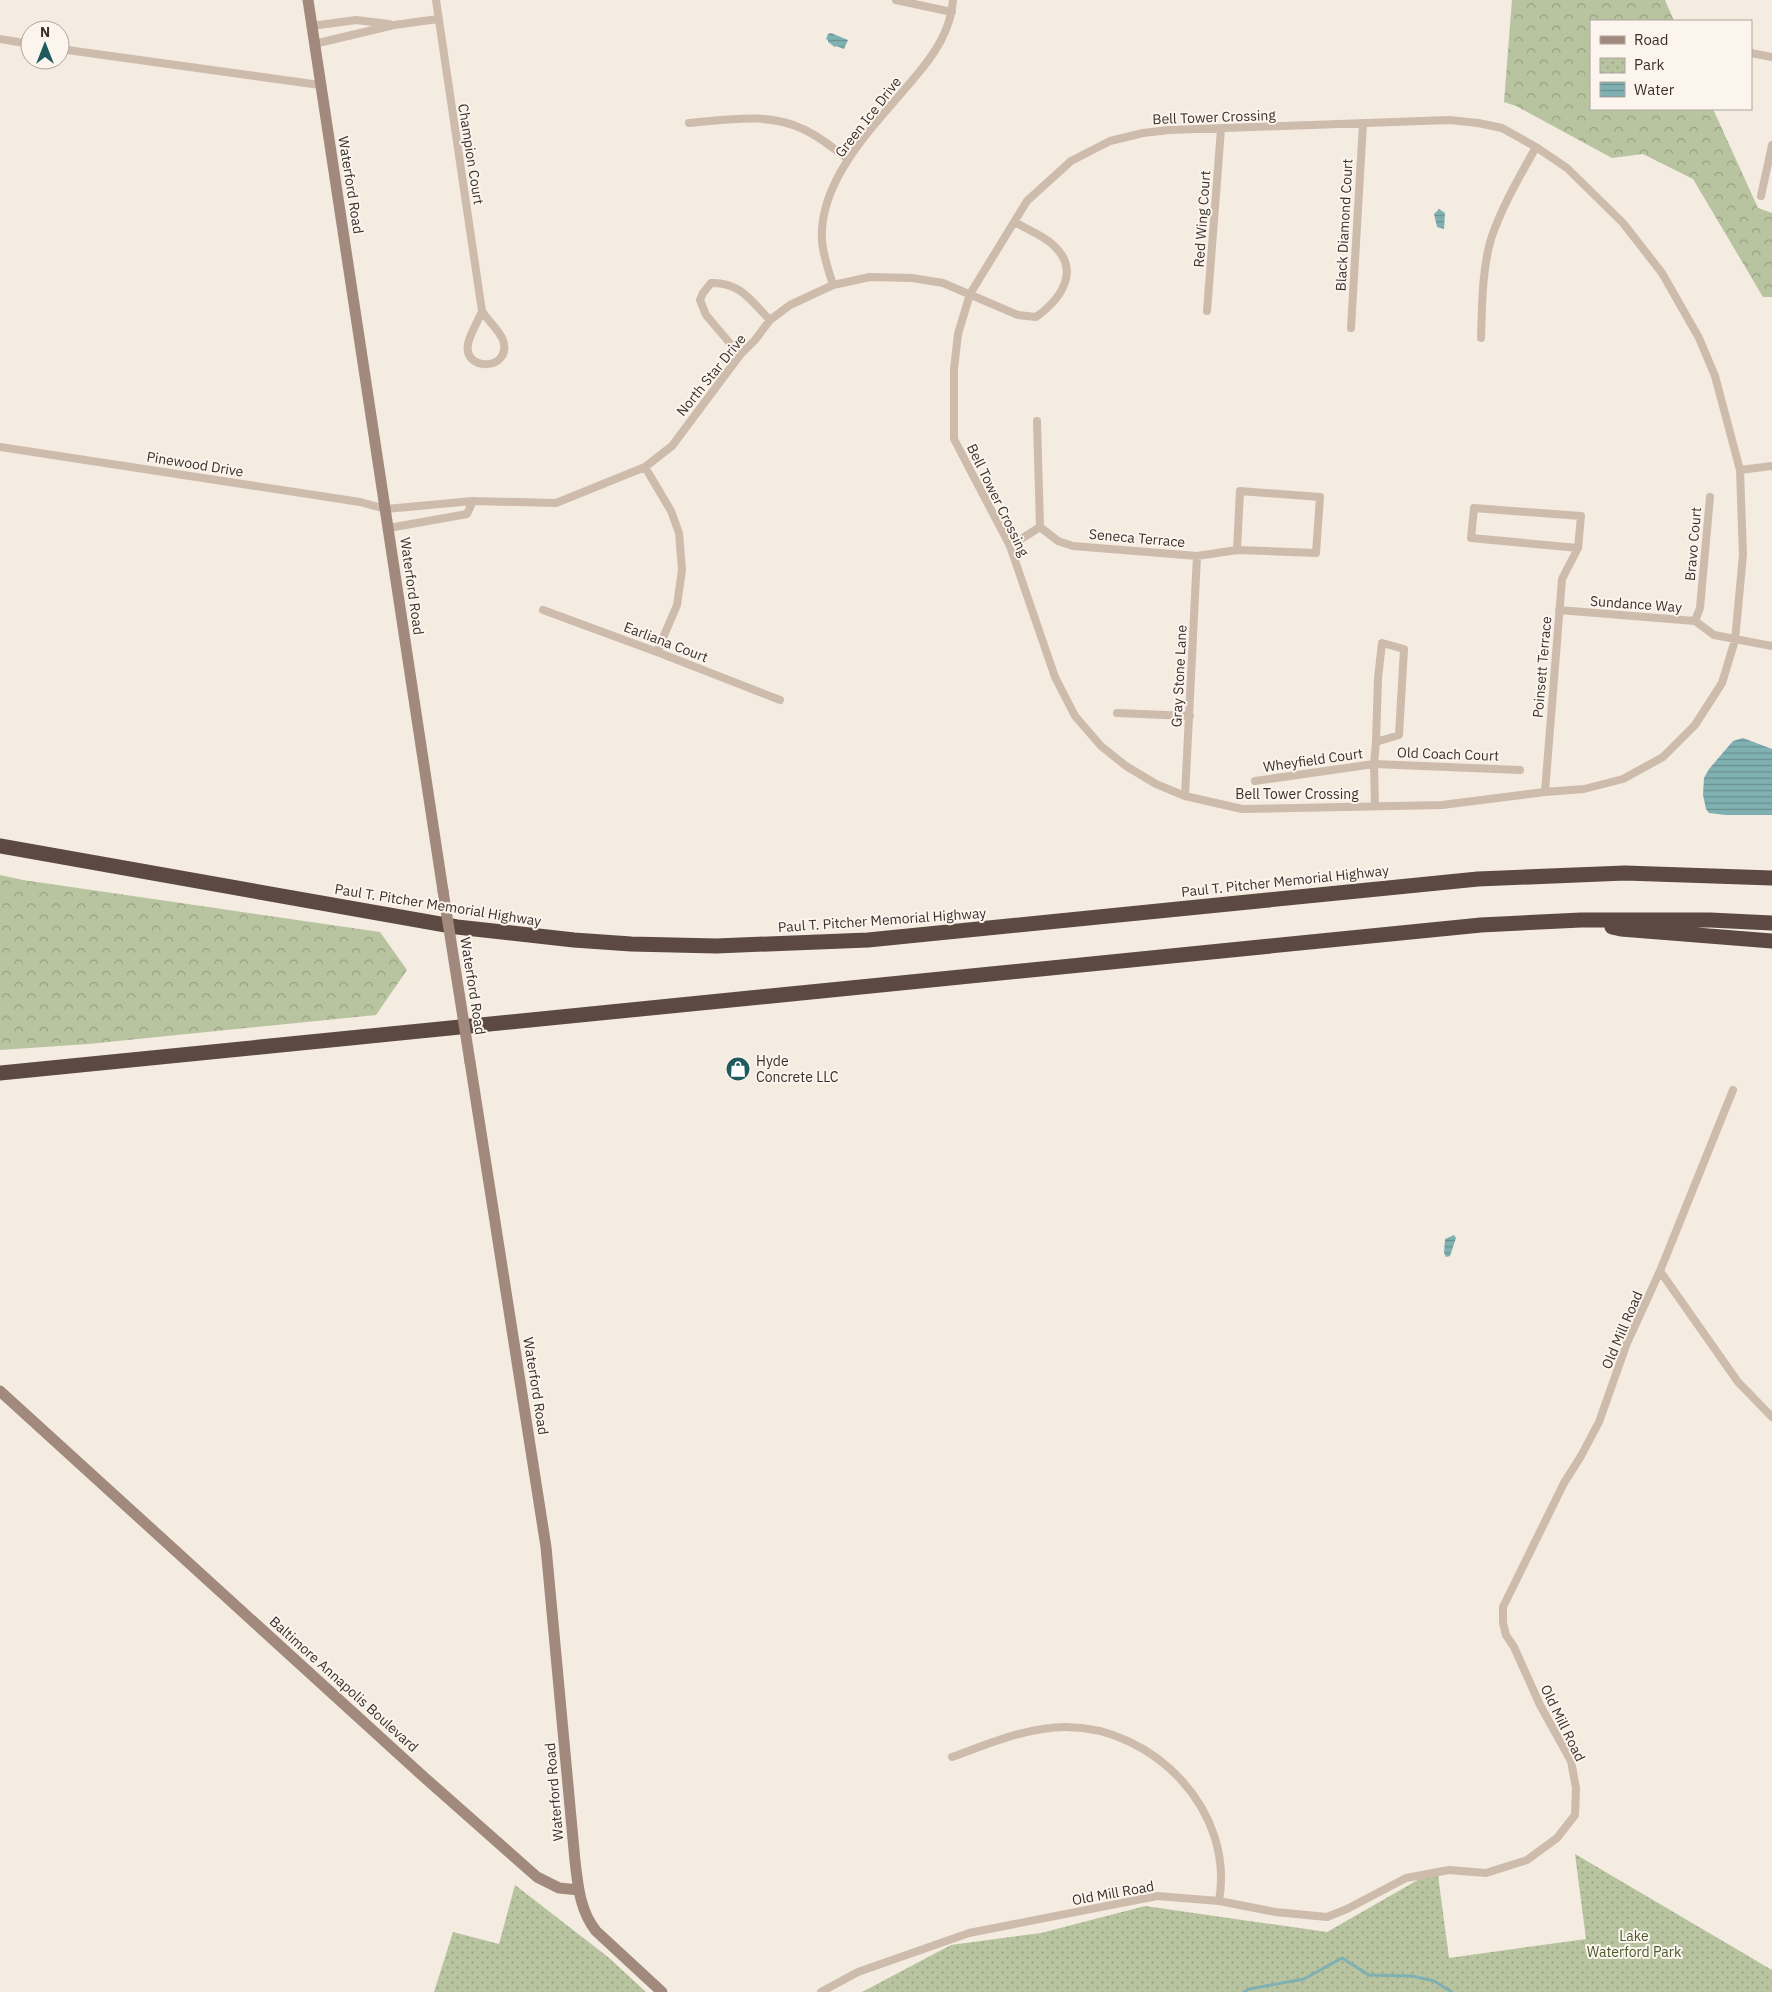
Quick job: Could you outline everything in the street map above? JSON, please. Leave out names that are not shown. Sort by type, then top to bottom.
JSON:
[{"type":"highway","name":"Paul T. Pitcher Memorial Highway","points":[[0,846],[457,927],[513,935],[631,944],[716,946],[868,940],[1478,879],[1625,873],[1772,878]]},
{"type":"highway","points":[[1625,873],[1710,867],[1772,869]]},
{"type":"highway","points":[[1581,920],[1621,929],[1772,941]]},
{"type":"highway","points":[[0,1073],[1404,932],[1581,920],[1710,920],[1772,923]]},
{"type":"main road","name":"Waterford Road","points":[[308,0],[443,890],[546,1547],[579,1890]]},
{"type":"main road","name":"Baltimore Annapolis Boulevard","points":[[0,1391],[425,1778],[537,1876],[559,1888],[579,1890]]},
{"type":"main road","points":[[579,1890],[586,1913],[596,1931],[662,1992]]},
{"type":"street","name":"Champion Court","points":[[436,0],[482,311],[502,338],[504,345],[501,357],[496,362],[483,365],[476,362],[468,352],[468,345],[482,311]]},
{"type":"street","points":[[896,0],[952,12]]},
{"type":"street","name":"Green Ice Drive","points":[[833,285],[822,241],[826,203],[848,158],[938,47],[952,12],[953,0]]},
{"type":"street","points":[[314,44],[394,25],[438,19]]},
{"type":"street","points":[[312,26],[356,20],[394,25]]},
{"type":"street","points":[[0,40],[20,43]]},
{"type":"street","points":[[70,50],[320,85]]},
{"type":"street","points":[[1752,53],[1772,57]]},
{"type":"street","points":[[689,123],[747,118],[774,120],[803,128],[848,158]]},
{"type":"street","name":"Bell Tower Crossing","points":[[1449,120],[1502,128],[1536,146],[1567,168],[1623,223],[1662,273],[1699,338],[1715,376],[1740,470],[1743,555],[1735,640],[1722,683],[1695,725],[1663,757],[1622,779],[1584,789],[1442,805],[1242,809],[1185,796],[1156,784],[1126,766],[1101,746],[1075,716],[1055,677],[1010,546],[954,439],[954,369],[958,334],[970,294],[1027,201],[1071,161],[1110,142],[1143,132],[1221,129],[1449,120]]},
{"type":"street","name":"Black Diamond Court","points":[[1351,328],[1363,124]]},
{"type":"street","name":"Red Wing Court","points":[[1207,311],[1221,129]]},
{"type":"street","points":[[1762,196],[1772,145]]},
{"type":"street","points":[[1481,338],[1483,289],[1491,240],[1510,194],[1536,146]]},
{"type":"street","name":"North Star Drive","points":[[386,509],[473,501],[556,503],[644,467],[672,446],[740,355],[755,340],[770,320],[790,305],[833,285],[870,277],[912,278],[943,283],[1018,316],[1036,317],[1050,307],[1058,297],[1068,274],[1066,263],[1052,244],[1015,222]]},
{"type":"street","points":[[740,355],[706,315],[700,300],[711,283],[720,283],[737,288],[770,320]]},
{"type":"street","points":[[1010,546],[1040,527],[1037,421]]},
{"type":"street","name":"Pinewood Drive","points":[[0,447],[360,502],[386,509]]},
{"type":"street","points":[[1740,470],[1772,466]]},
{"type":"street","points":[[644,467],[674,519],[679,533],[682,570],[677,605],[657,652]]},
{"type":"street","name":"Seneca Terrace","points":[[1040,527],[1058,541],[1073,546],[1197,556],[1237,550],[1316,553],[1320,497],[1240,491],[1237,550]]},
{"type":"street","name":"Bravo Court","points":[[1695,621],[1700,608],[1710,497]]},
{"type":"street","points":[[389,528],[466,514],[473,501]]},
{"type":"street","name":"Poinsett Terrace","points":[[1545,792],[1562,579],[1578,548],[1582,516],[1474,508],[1471,538],[1578,548]]},
{"type":"street","name":"Gray Stone Lane","points":[[1185,796],[1197,556]]},
{"type":"street","name":"Earliana Court","points":[[544,610],[780,700]]},
{"type":"street","name":"Sundance Way","points":[[1559,610],[1695,621],[1714,635],[1772,646]]},
{"type":"street","points":[[1375,806],[1374,764],[1378,678],[1382,643],[1404,649],[1399,735],[1376,742]]},
{"type":"street","points":[[1117,713],[1190,716]]},
{"type":"street","name":"Old Coach Court","points":[[1374,764],[1520,770]]},
{"type":"street","name":"Wheyfield Court","points":[[1255,781],[1374,764]]},
{"type":"street","name":"Old Mill Road","points":[[821,1992],[858,1972],[969,1933],[1158,1896],[1219,1901],[1275,1912],[1327,1917],[1346,1910],[1406,1878],[1449,1870],[1486,1874],[1527,1860],[1557,1838],[1575,1815],[1576,1788],[1571,1761],[1540,1705],[1514,1647],[1506,1634],[1503,1623],[1504,1607],[1562,1486],[1599,1422],[1627,1343],[1660,1271],[1733,1090]]},
{"type":"street","points":[[1660,1271],[1738,1382],[1772,1417]]},
{"type":"street","points":[[952,1757],[990,1743],[1052,1727],[1090,1729],[1134,1742],[1169,1767],[1194,1795],[1207,1816],[1216,1841],[1221,1872],[1219,1901]]},
{"type":"green space","points":[[1512,0],[1665,0],[1674,20],[1590,20],[1590,110],[1713,110],[1758,208],[1772,213],[1772,297],[1763,297],[1693,179],[1643,154],[1612,158],[1516,106],[1504,102]]},
{"type":"green space","points":[[0,875],[23,880],[380,932],[407,970],[376,1015],[88,1044],[0,1050]]},
{"type":"green space","name":"Lake Waterford Park","points":[[1575,1854],[1772,1970],[1772,1992],[862,1992],[951,1945],[1041,1933],[1145,1906],[1327,1932],[1423,1877],[1438,1875],[1449,1958],[1586,1939]]},
{"type":"green space","points":[[515,1885],[608,1957],[646,1992],[434,1992],[453,1932],[499,1944]]},
{"type":"water","points":[[831,33],[848,40],[844,49],[835,47],[828,42],[826,39],[828,34]]},
{"type":"water","points":[[1439,209],[1445,213],[1444,229],[1437,227],[1434,214]]},
{"type":"water","points":[[1743,738],[1772,749],[1772,815],[1709,813],[1706,809],[1703,795],[1704,778],[1709,769],[1733,741]]},
{"type":"water","points":[[1454,1235],[1456,1238],[1450,1256],[1446,1257],[1444,1253],[1445,1239]]},
{"type":"waterway","points":[[1244,1992],[1249,1989],[1304,1979],[1342,1958],[1369,1975],[1412,1976],[1434,1981],[1452,1992]]},
{"type":"place","name":"Hyde Concrete LLC","points":[[738,1069]]}]
